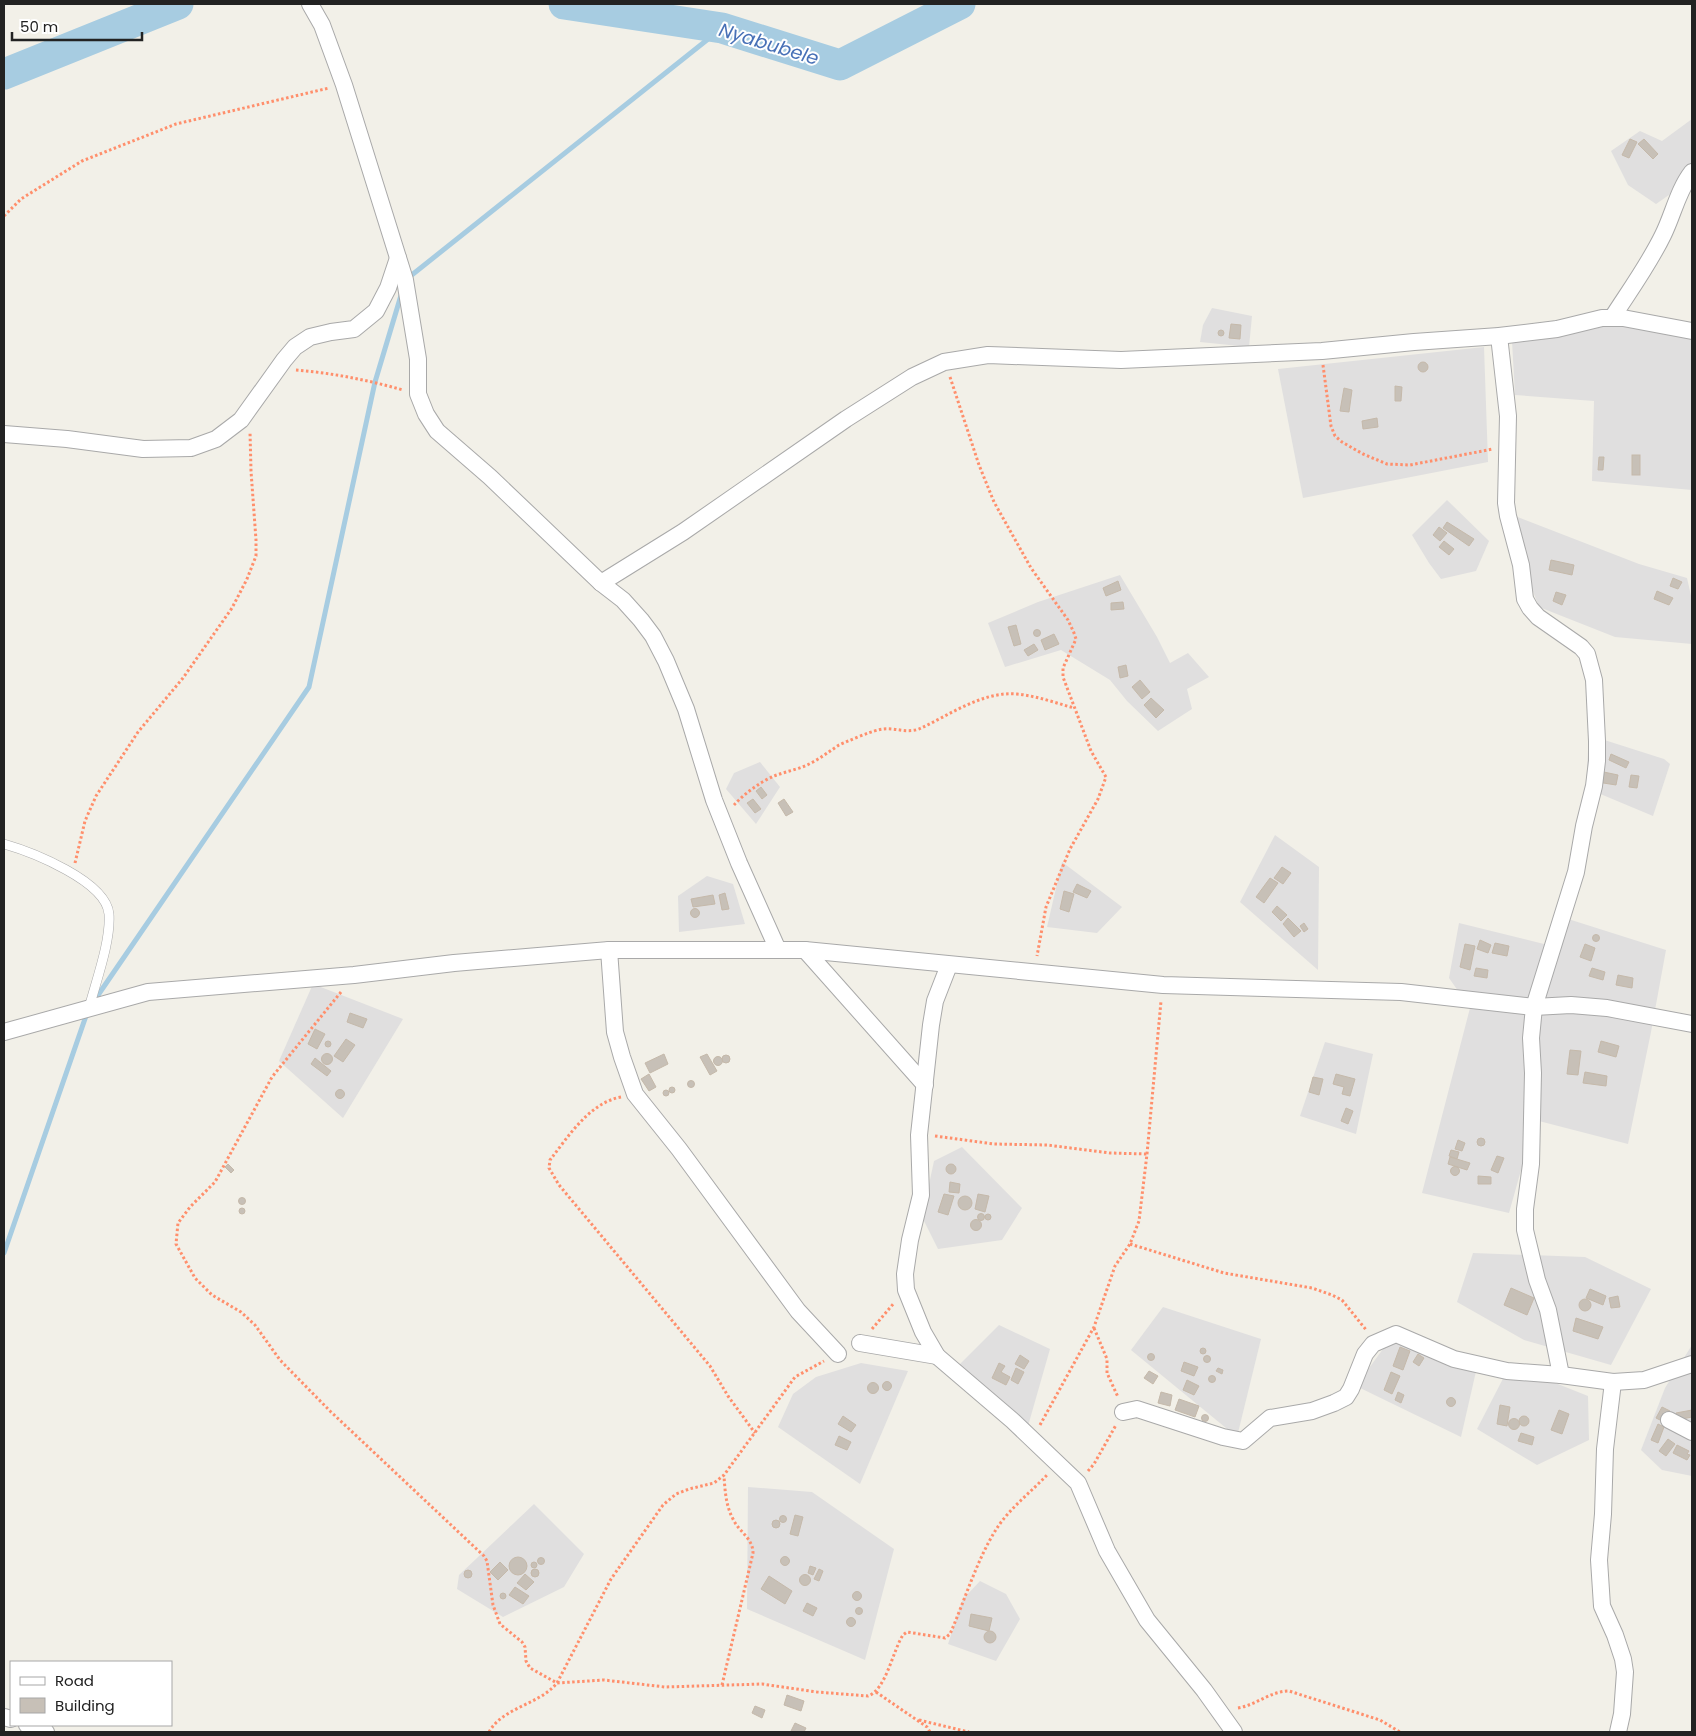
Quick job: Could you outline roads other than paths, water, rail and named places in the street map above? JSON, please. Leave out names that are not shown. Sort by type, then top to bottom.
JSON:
[{"type":"street","points":[[310,4],[322,25],[344,85],[378,199],[398,258],[409,298],[418,359],[418,394],[426,414],[437,430],[490,477],[601,583],[623,600],[653,636],[666,661],[692,725],[714,800],[739,863],[778,950]]},
{"type":"street","points":[[1612,318],[1655,251],[1670,221],[1679,196],[1692,172]]},
{"type":"street","points":[[4,434],[67,439],[143,449],[191,448],[216,438],[241,420],[295,347],[310,337],[354,328],[376,311],[388,288],[398,258]]},
{"type":"street","points":[[601,583],[683,532],[846,419],[912,377],[944,362],[988,355],[1121,360],[1322,351],[1499,336],[1557,329],[1588,320],[1612,318],[1623,318],[1692,331]]},
{"type":"street","points":[[1499,336],[1508,416],[1506,503],[1521,565],[1525,599],[1534,614],[1581,647],[1587,654],[1594,680],[1597,741],[1594,786],[1584,826],[1576,872],[1534,1007],[1531,1038],[1533,1073],[1531,1164],[1525,1210],[1525,1230],[1537,1280],[1548,1310],[1561,1375]]},
{"type":"street","points":[[4,1032],[148,992],[354,975],[454,963],[609,950],[805,950],[1034,974],[1163,985],[1401,992],[1534,1007],[1553,1004],[1607,1008],[1692,1024]]},
{"type":"street","points":[[609,950],[615,1032],[635,1094],[679,1149],[798,1310],[838,1354]]},
{"type":"street","points":[[805,950],[925,1085]]},
{"type":"street","points":[[949,965],[935,1001],[931,1025],[919,1134],[920,1195],[910,1240],[905,1274],[906,1290],[922,1332],[937,1356],[1013,1421],[1078,1483],[1107,1550],[1147,1620],[1215,1705],[1234,1732]]},
{"type":"street","points":[[1123,1412],[1137,1409],[1223,1437],[1243,1441],[1270,1418],[1312,1411],[1334,1404],[1346,1396],[1351,1389],[1365,1354],[1373,1344],[1396,1334],[1454,1359],[1507,1371],[1561,1375],[1613,1382],[1644,1380],[1692,1364]]},
{"type":"street","points":[[860,1343],[937,1356]]},
{"type":"street","points":[[1613,1382],[1605,1449],[1603,1514],[1599,1560],[1602,1606],[1616,1635],[1626,1672],[1622,1714],[1618,1732]]},
{"type":"street","points":[[1669,1420],[1692,1432]]},
{"type":"street","points":[[30,1726],[46,1732]]},
{"type":"lane","points":[[4,844],[25,850],[86,881],[102,897],[108,911],[109,930],[89,1008]]},
{"type":"waterway","name":"Nyabubele","points":[[4,74],[178,4]]},
{"type":"waterway","name":"Nyabubele","points":[[564,4],[722,28],[840,65],[960,4]]},
{"type":"waterway","points":[[408,278],[722,28]]},
{"type":"waterway","points":[[94,1001],[309,687],[375,382],[402,292]]},
{"type":"waterway","points":[[4,1253],[87,1013]]}]
